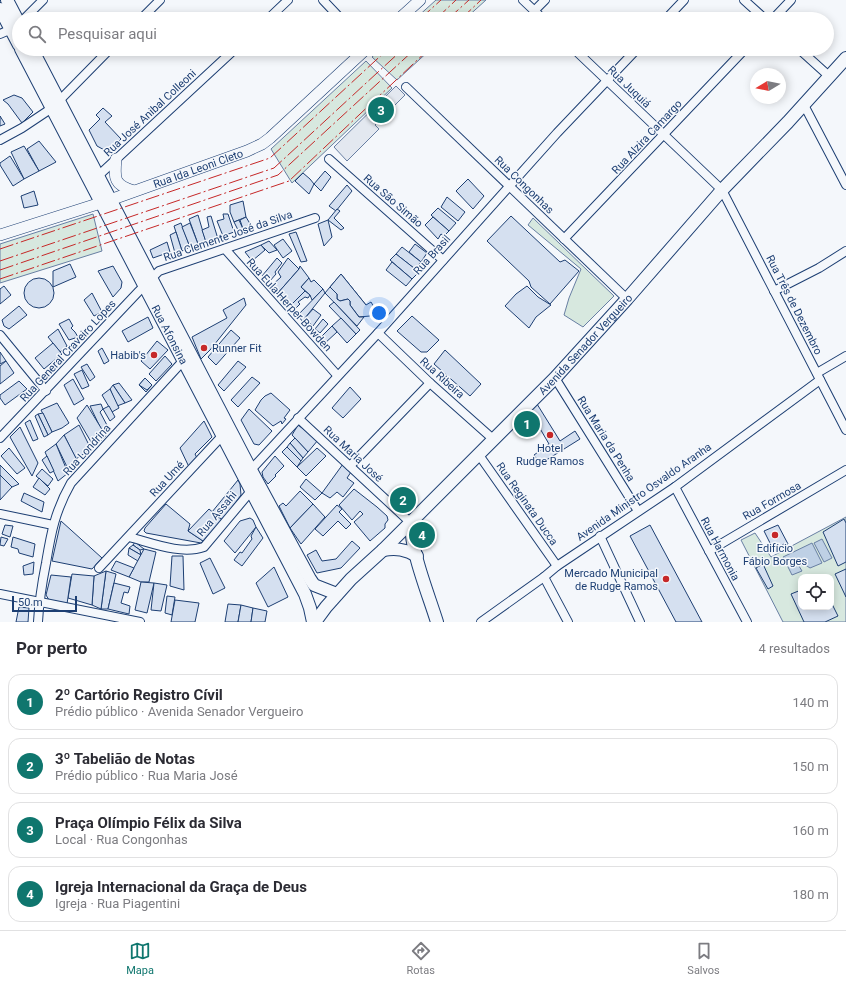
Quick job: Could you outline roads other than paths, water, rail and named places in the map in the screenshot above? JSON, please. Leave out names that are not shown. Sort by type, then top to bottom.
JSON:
[{"type":"main road","points":[[7,0],[12,28]]},
{"type":"main road","points":[[0,9],[12,28]]},
{"type":"main road","name":"Rua Afonsina","points":[[25,56],[98,176],[105,201]]},
{"type":"main road","name":"Rua Afonsina","points":[[35,56],[55,104],[247,474],[251,491],[305,594],[314,622]]},
{"type":"main road","name":"Avenida Senador Vergueiro","points":[[314,622],[351,579],[384,550],[555,378],[627,299],[722,190],[804,105],[846,58]]},
{"type":"main road","name":"Rua Afonsina","points":[[148,282],[183,361],[222,436],[247,474],[314,585],[337,594]]},
{"type":"main road","points":[[411,523],[412,536],[417,556],[437,622]]},
{"type":"main road","points":[[384,550],[405,550],[417,556]]},
{"type":"street","points":[[31,12],[43,0]]},
{"type":"street","points":[[148,12],[160,0]]},
{"type":"street","points":[[275,12],[288,0]]},
{"type":"street","points":[[323,0],[334,12]]},
{"type":"street","points":[[407,12],[420,0]]},
{"type":"street","points":[[523,0],[534,11],[545,0]]},
{"type":"street","points":[[673,12],[684,0]]},
{"type":"street","points":[[744,0],[757,12]]},
{"type":"street","points":[[780,12],[791,0]]},
{"type":"street","points":[[0,140],[22,128],[55,104],[103,56]]},
{"type":"street","name":"Rua José Anibal Colleoni","points":[[98,176],[227,56]]},
{"type":"street","name":"Rua Ida Leoni Cleto","points":[[0,235],[134,191],[247,151],[262,144],[358,56]]},
{"type":"street","name":"Rua Juquiá","points":[[581,56],[722,190]]},
{"type":"street","name":"Rua Brasil","points":[[247,474],[337,375],[378,333],[509,186],[630,56]]},
{"type":"street","name":"Rua Alzira Camargo","points":[[564,239],[738,56]]},
{"type":"street","points":[[807,56],[830,77]]},
{"type":"street","name":"Rua Congonhas","points":[[406,87],[627,299]]},
{"type":"street","points":[[804,105],[846,185]]},
{"type":"street","name":"Rua São Simão","points":[[329,159],[443,260]]},
{"type":"street","points":[[116,160],[115,171],[117,182],[124,188],[134,191]]},
{"type":"street","name":"Rua Três de Dezembro","points":[[722,190],[846,430]]},
{"type":"street","name":"Rua Clemente José da Silva","points":[[148,282],[159,271],[315,218]]},
{"type":"street","name":"Rua Eula Herper Bowden","points":[[225,249],[337,375]]},
{"type":"street","points":[[774,291],[819,268],[846,251]]},
{"type":"street","name":"Rua General Craveiro Lopes","points":[[0,438],[148,282]]},
{"type":"street","name":"Rua Ribeira","points":[[378,333],[430,383],[494,439]]},
{"type":"street","points":[[0,335],[46,391]]},
{"type":"street","name":"Avenida Ministro Osvaldo Aranha","points":[[481,622],[492,619],[557,566],[675,487],[846,356]]},
{"type":"street","name":"Rua Londrina","points":[[38,622],[39,602],[53,525],[64,496],[71,483],[183,361]]},
{"type":"street","name":"Rua Maria da Penha","points":[[555,378],[638,511]]},
{"type":"street","points":[[350,466],[430,383]]},
{"type":"street","name":"Rua Maria José","points":[[298,418],[411,523]]},
{"type":"street","name":"Rua Umé","points":[[99,568],[222,436]]},
{"type":"street","name":"Rua Reginata Ducca","points":[[479,455],[557,566]]},
{"type":"street","name":"Rua Formosa","points":[[709,551],[846,470]]},
{"type":"street","name":"Rua Harmonia","points":[[675,487],[747,622]]},
{"type":"street","name":"Rua Assahi","points":[[129,537],[183,550],[194,550],[204,547],[251,491]]},
{"type":"street","points":[[0,514],[53,525]]},
{"type":"street","points":[[600,536],[640,622]]},
{"type":"street","points":[[544,577],[568,622]]},
{"type":"street","points":[[0,594],[140,622]]},
{"type":"water","points":[[822,539],[832,558],[824,562],[814,543]]},
{"type":"water","points":[[812,543],[822,563],[810,568],[804,564],[799,566],[802,571],[792,575],[783,557]]},
{"type":"place","name":"Praça Olímpio Félix da Silva","points":[[381,110]]},
{"type":"place","name":"Runner Fit","points":[[204,348]]},
{"type":"place","name":"Habib's","points":[[154,355]]},
{"type":"place","name":"2º Cartório Registro Cívil","points":[[527,424]]},
{"type":"place","name":"Hotel Rudge Ramos","points":[[550,435]]},
{"type":"place","name":"3º Tabelião de Notas","points":[[403,500]]},
{"type":"place","name":"Igreja Internacional da Graça de Deus","points":[[422,535]]},
{"type":"place","name":"Edifício Fábio Borges","points":[[775,535]]},
{"type":"place","name":"Mercado Municipal de Rudge Ramos","points":[[666,579]]}]
